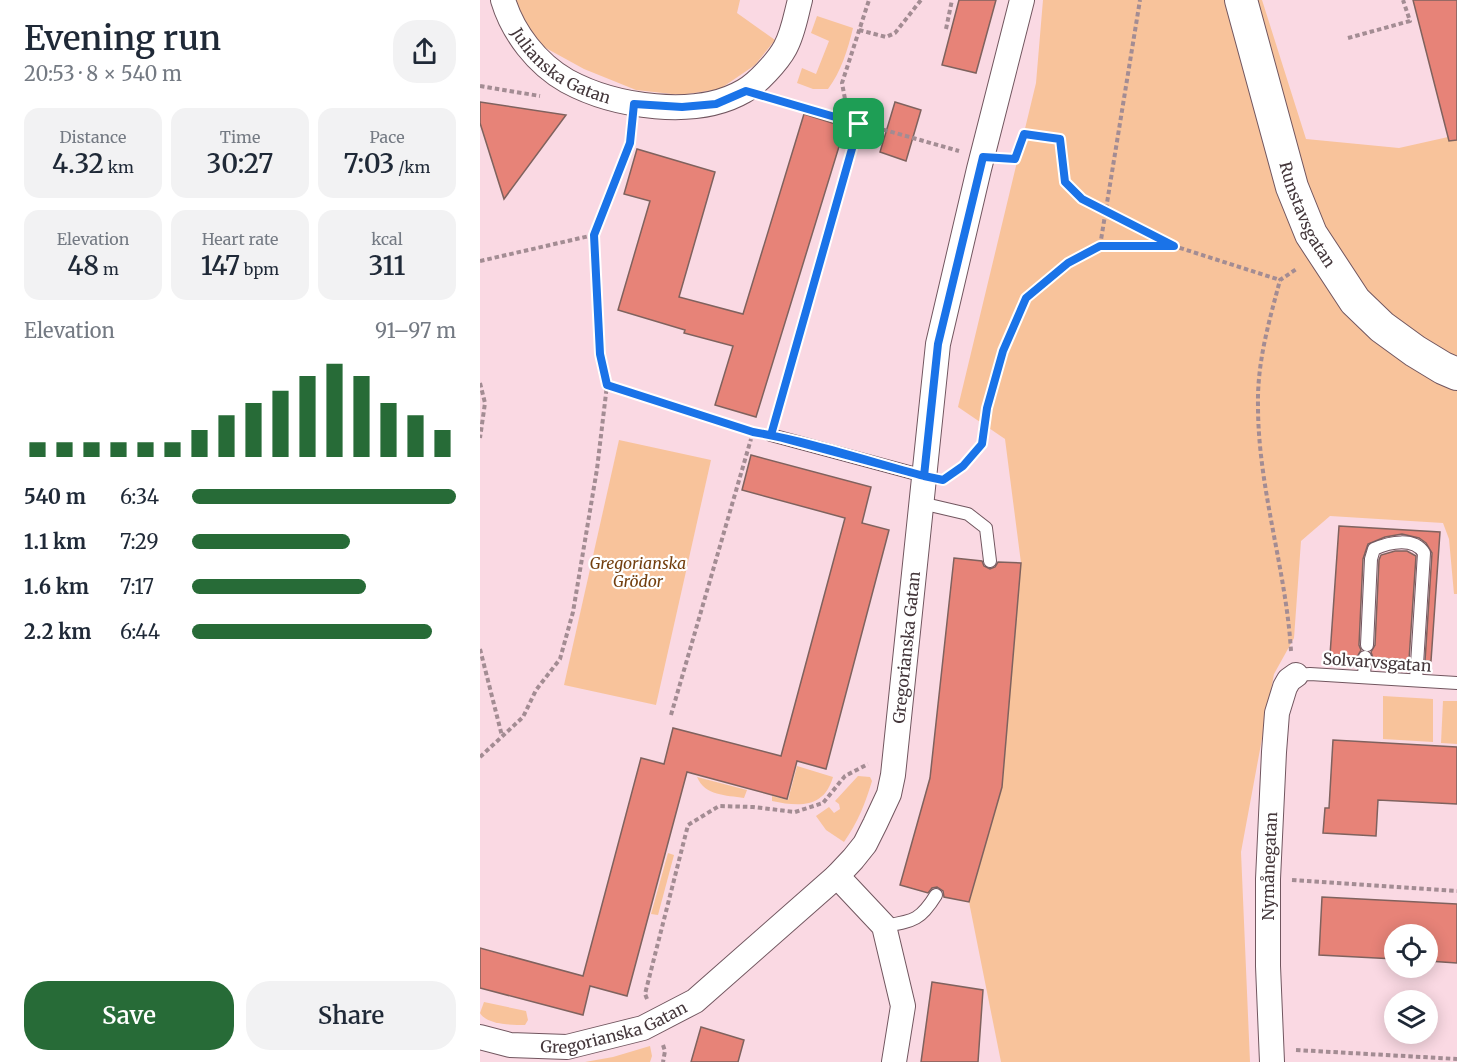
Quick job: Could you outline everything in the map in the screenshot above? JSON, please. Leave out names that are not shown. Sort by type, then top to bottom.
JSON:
[{"type":"street","name":"Julianska Gatan","points":[[503,0],[527,47],[567,81],[603,96],[634,104],[682,107],[716,104],[746,91],[769,69],[785,48],[800,0]]},
{"type":"street","name":"Gregorianska Gatan","points":[[480,1037],[510,1045],[567,1047],[624,1033],[653,1023],[695,1001],[837,876],[864,844],[875,824],[889,794],[896,750],[938,344],[1022,0]]},
{"type":"street","name":"Runstavsgatan","points":[[1241,0],[1292,187],[1311,234],[1330,267],[1355,301],[1382,327],[1415,351],[1457,374]]},
{"type":"street","name":"Nymånegatan","points":[[1272,1056],[1268,966],[1268,879],[1277,713],[1285,687],[1296,675]]},
{"type":"street","points":[[837,876],[884,926],[903,1006],[894,1062]]},
{"type":"lane","points":[[771,435],[924,476]]},
{"type":"lane","points":[[921,503],[968,514],[986,528],[990,561]]},
{"type":"lane","points":[[1364,677],[1371,559],[1374,549],[1383,545],[1410,543],[1420,547],[1424,553],[1416,681]]},
{"type":"lane","name":"Solvarvsgatan","points":[[1296,675],[1457,683]]},
{"type":"lane","points":[[884,926],[910,921],[926,912],[936,895]]},
{"type":"path","points":[[607,385],[753,432],[771,435],[861,116],[845,99],[842,84],[869,0]]},
{"type":"path","points":[[860,30],[886,37],[895,33],[921,0]]},
{"type":"path","points":[[946,29],[952,0]]},
{"type":"path","points":[[1100,246],[1104,210],[1140,0]]},
{"type":"path","points":[[1348,38],[1410,21],[1403,0]]},
{"type":"path","points":[[480,86],[539,96],[567,81]]},
{"type":"path","points":[[746,91],[953,150]]},
{"type":"path","points":[[480,757],[523,717],[536,690],[560,658],[573,612],[597,469],[607,385],[600,354],[594,235],[630,143],[634,104]]},
{"type":"path","points":[[983,157],[1015,159],[1024,134],[1060,139],[1065,182],[1082,199],[1174,246],[1280,280],[1263,345],[1259,372],[1258,407],[1262,460],[1296,675]]},
{"type":"path","points":[[480,261],[594,235]]},
{"type":"path","points":[[924,476],[943,480],[963,466],[982,444],[987,408],[1003,351],[1026,298],[1068,263],[1100,246],[1174,246]]},
{"type":"path","points":[[480,383],[485,404],[480,438]]},
{"type":"path","points":[[671,715],[753,432]]},
{"type":"path","points":[[480,649],[502,736]]},
{"type":"path","points":[[653,1023],[645,994],[688,825],[719,806],[753,807],[795,813],[823,803],[845,776],[896,750]]},
{"type":"path","points":[[1268,879],[1457,891]]},
{"type":"path","points":[[1272,1056],[1457,1059]]},
{"type":"green space","points":[[511,0],[740,0],[737,13],[775,40],[755,65],[720,89],[681,95],[636,90],[584,69],[533,41]]},
{"type":"green space","points":[[1043,0],[1262,0],[1306,139],[1399,148],[1457,135],[1457,594],[1454,594],[1449,539],[1443,523],[1330,516],[1301,541],[1294,638],[1274,674],[1241,852],[1250,1062],[1001,1062],[969,902],[1002,787],[1021,563],[1005,439],[958,407],[1036,83]]},
{"type":"green space","points":[[817,16],[853,28],[844,60],[828,89],[813,89],[797,83],[802,68],[816,74],[829,41],[811,33]]},
{"type":"green space","name":"Gregorianska Grödor","points":[[619,440],[711,460],[656,705],[564,685]]},
{"type":"green space","points":[[1383,696],[1433,699],[1433,742],[1383,739]]},
{"type":"green space","points":[[1443,701],[1457,701],[1457,744],[1441,743]]},
{"type":"green space","points":[[797,766],[833,777],[824,795],[810,803],[792,804],[772,801],[772,796],[788,800]]},
{"type":"green space","points":[[858,776],[870,777],[872,781],[861,813],[844,842],[826,830],[816,816],[829,807],[834,813],[840,809],[839,804],[835,801]]},
{"type":"green space","points":[[697,777],[747,790],[744,798],[717,794],[705,788]]},
{"type":"green space","points":[[668,853],[674,855],[658,915],[651,914]]},
{"type":"green space","points":[[484,1002],[526,1011],[528,1020],[525,1025],[513,1025],[488,1020],[480,1013]]},
{"type":"green space","points":[[650,1046],[652,1056],[650,1062],[585,1062],[613,1057]]},
{"type":"building","points":[[959,0],[996,0],[976,73],[942,65]]},
{"type":"building","points":[[1413,0],[1457,0],[1457,140],[1449,141]]},
{"type":"building","points":[[480,102],[566,115],[504,199],[480,123]]},
{"type":"building","points":[[895,102],[921,110],[906,161],[880,152]]},
{"type":"building","points":[[804,114],[845,127],[756,417],[715,405],[733,346],[684,333],[685,330],[618,310],[650,201],[624,194],[637,149],[715,172],[679,297],[743,314]]},
{"type":"building","points":[[751,455],[871,487],[862,523],[889,530],[826,769],[797,761],[787,799],[687,772],[627,996],[590,986],[583,1015],[480,988],[480,948],[583,976],[641,758],[664,764],[673,728],[781,756],[845,518],[742,490]]},
{"type":"building","points":[[1339,526],[1440,532],[1431,661],[1425,661],[1432,553],[1426,543],[1419,538],[1402,534],[1385,537],[1368,544],[1363,559],[1359,645],[1361,650],[1357,657],[1330,655]]},
{"type":"building","points":[[1395,551],[1407,551],[1416,556],[1409,660],[1373,658],[1371,652],[1375,645],[1379,560],[1381,555]]},
{"type":"building","points":[[954,558],[982,561],[984,566],[990,569],[998,562],[1021,563],[1002,787],[969,902],[944,897],[943,891],[937,887],[932,888],[928,893],[900,885],[930,778]]},
{"type":"building","points":[[1333,740],[1457,747],[1457,804],[1378,800],[1376,836],[1323,833],[1325,808],[1329,808]]},
{"type":"building","points":[[1322,897],[1457,904],[1457,963],[1438,962],[1438,924],[1384,924],[1384,958],[1319,955]]},
{"type":"building","points":[[932,982],[983,990],[978,1062],[921,1062]]},
{"type":"building","points":[[701,1027],[744,1040],[738,1062],[691,1062]]},
{"type":"route","points":[[859,124],[746,91],[716,104],[682,107],[634,104],[630,143],[594,235],[600,354],[607,385],[753,432],[924,476],[938,344],[983,157],[1015,159],[1024,134],[1060,139],[1065,182],[1082,199],[1174,246],[1100,246],[1068,263],[1026,298],[1003,351],[987,408],[982,444],[963,466],[943,480],[924,476],[771,435],[859,124]]}]
